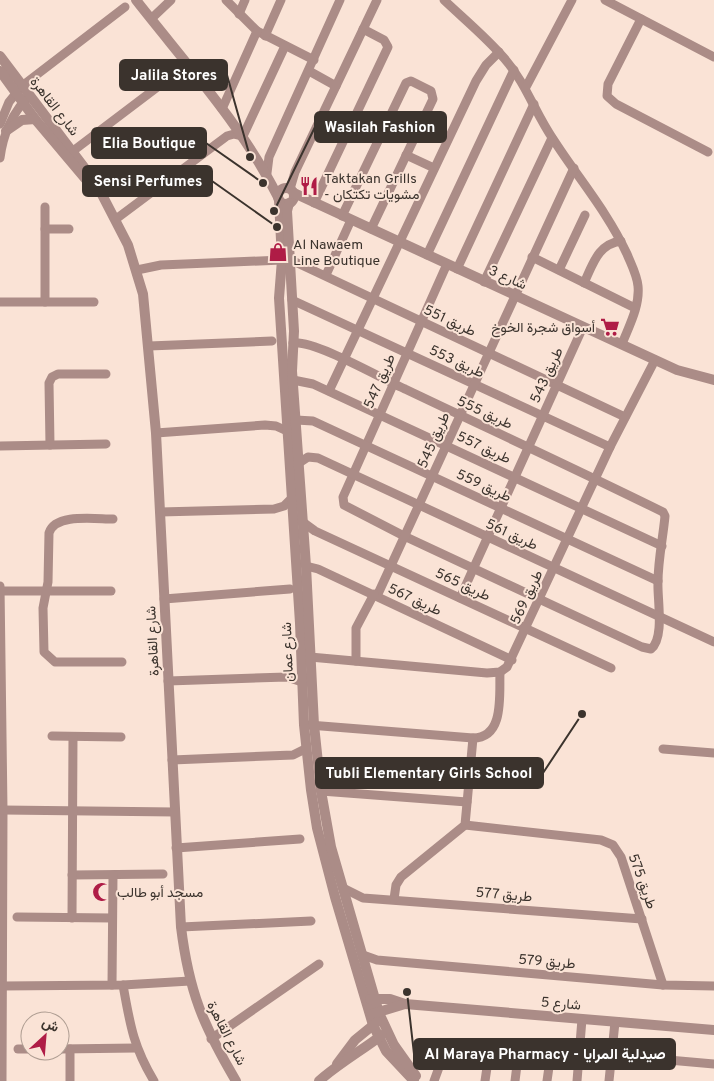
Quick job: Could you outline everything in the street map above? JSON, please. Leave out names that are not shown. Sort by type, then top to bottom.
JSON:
[{"type":"street","name":"شارع عمان","points":[[136,0],[243,136],[267,173],[286,196],[286,266],[292,300],[293,380],[304,523],[310,657],[309,725],[306,749],[321,842],[371,999],[376,1018],[378,1038],[393,1060],[414,1081]]},
{"type":"street","points":[[151,19],[171,0]]},
{"type":"street","points":[[226,0],[256,31],[314,60]]},
{"type":"street","points":[[239,14],[246,0]]},
{"type":"street","points":[[265,36],[281,0]]},
{"type":"street","points":[[267,173],[269,157],[340,0]]},
{"type":"street","points":[[286,196],[294,172],[378,0]]},
{"type":"street","points":[[444,0],[499,52],[514,70],[526,87],[552,138],[606,212],[636,276],[638,293],[635,308],[622,344]]},
{"type":"street","points":[[526,87],[572,0]]},
{"type":"street","points":[[604,0],[714,57]]},
{"type":"street","points":[[0,158],[3,127],[9,102],[19,90],[125,7]]},
{"type":"street","points":[[641,19],[608,84],[607,96],[616,104],[708,152]]},
{"type":"street","points":[[314,203],[388,48],[384,40],[363,29]]},
{"type":"street","points":[[222,109],[256,31]]},
{"type":"street","points":[[116,219],[223,138],[234,134],[243,136],[285,46]]},
{"type":"street","points":[[329,391],[480,72],[499,52]]},
{"type":"street","name":"شارع القاهرة","points":[[0,56],[19,90]]},
{"type":"street","points":[[427,255],[514,70]]},
{"type":"street","name":"شارع القاهرة","points":[[0,71],[73,151],[93,178],[116,219],[137,270],[146,311],[156,433],[181,927],[190,981],[196,1002],[211,1039],[236,1081]]},
{"type":"street","points":[[309,71],[336,86]]},
{"type":"street","points":[[73,151],[176,73]]},
{"type":"street","points":[[326,275],[347,218],[406,83],[411,81],[430,91],[433,95],[371,229]]},
{"type":"street","points":[[3,127],[26,99]]},
{"type":"street","name":"شارع القاهرة","points":[[26,99],[35,120],[89,184],[104,198]]},
{"type":"street","points":[[457,269],[534,104]]},
{"type":"street","points":[[3,127],[22,120],[35,120]]},
{"type":"street","points":[[484,282],[552,138]]},
{"type":"street","points":[[406,154],[434,168]]},
{"type":"street","name":"طريق 545","points":[[356,661],[356,628],[391,566],[574,168]]},
{"type":"street","name":"شارع 3","points":[[286,196],[314,203],[655,360],[691,375],[714,380]]},
{"type":"street","points":[[45,207],[45,302]]},
{"type":"street","points":[[559,270],[584,215]]},
{"type":"street","points":[[45,229],[69,229]]},
{"type":"street","points":[[584,283],[600,250],[608,244],[621,241]]},
{"type":"street","points":[[532,257],[635,308]]},
{"type":"street","name":"طريق 547","points":[[404,536],[349,508],[344,505],[343,500],[447,264]]},
{"type":"street","points":[[137,270],[161,265],[286,266]]},
{"type":"street","name":"شارع عمان","points":[[286,266],[278,289],[300,623],[302,682],[331,848],[363,955],[371,999]]},
{"type":"street","name":"طريق 551","points":[[286,266],[326,275],[421,322],[626,417]]},
{"type":"street","name":"طريق 553","points":[[292,300],[610,447]]},
{"type":"street","points":[[0,302],[94,302]]},
{"type":"street","name":"طريق 543","points":[[460,598],[584,327]]},
{"type":"street","points":[[149,346],[272,341]]},
{"type":"street","name":"طريق 555","points":[[293,343],[312,345],[528,448],[596,478],[663,512],[665,516],[662,546]]},
{"type":"street","name":"طريق 569","points":[[500,672],[512,660],[610,447],[655,360]]},
{"type":"street","points":[[50,445],[49,383],[52,377],[58,374],[106,374]]},
{"type":"street","name":"طريق 557","points":[[293,380],[313,384],[329,391],[662,546]]},
{"type":"street","name":"طريق 559","points":[[296,420],[313,421],[658,581]]},
{"type":"street","points":[[156,433],[265,425],[276,426],[287,431]]},
{"type":"street","points":[[0,446],[106,444]]},
{"type":"street","name":"طريق 561","points":[[299,463],[313,457],[353,474],[660,619],[714,642]]},
{"type":"street","points":[[160,512],[274,508],[284,506],[291,499]]},
{"type":"street","points":[[113,519],[63,520],[55,523],[50,533],[42,649],[49,659],[56,662],[122,662]]},
{"type":"street","name":"طريق 565","points":[[304,523],[391,566],[611,668]]},
{"type":"street","points":[[404,536],[642,647],[651,649],[654,647],[660,619],[658,581],[662,546]]},
{"type":"street","name":"طريق 567","points":[[306,566],[318,569],[375,595],[512,660]]},
{"type":"street","points":[[0,586],[3,810],[1,1077]]},
{"type":"street","points":[[164,599],[290,590]]},
{"type":"street","points":[[0,591],[111,591]]},
{"type":"street","points":[[309,725],[473,738],[488,735],[496,724],[500,672],[487,673],[310,657]]},
{"type":"street","points":[[168,680],[287,677],[302,682]]},
{"type":"street","points":[[52,736],[121,737]]},
{"type":"street","points":[[72,918],[73,736]]},
{"type":"street","points":[[394,899],[394,890],[401,877],[465,825],[473,738]]},
{"type":"street","points":[[172,760],[293,755],[306,749]]},
{"type":"street","points":[[663,749],[714,753]]},
{"type":"street","points":[[321,791],[467,802]]},
{"type":"street","points":[[3,810],[175,812]]},
{"type":"street","name":"طريق 575","points":[[465,825],[601,840],[613,845],[621,857],[663,985]]},
{"type":"street","points":[[176,848],[300,839]]},
{"type":"street","points":[[72,875],[163,874]]},
{"type":"street","points":[[112,985],[113,875]]},
{"type":"street","name":"طريق 577","points":[[343,888],[363,898],[642,919]]},
{"type":"street","points":[[349,908],[363,898]]},
{"type":"street","points":[[17,917],[112,918]]},
{"type":"street","points":[[181,927],[311,920]]},
{"type":"street","name":"طريق 579","points":[[363,955],[377,960],[663,985],[714,986]]},
{"type":"street","points":[[366,968],[377,960]]},
{"type":"street","points":[[211,1039],[319,964]]},
{"type":"street","points":[[2,986],[123,985],[190,981]]},
{"type":"street","points":[[123,985],[132,1037],[154,1081]]},
{"type":"street","name":"شارع 5","points":[[371,999],[390,998],[405,1004],[714,1030]]},
{"type":"street","name":"شارع 5","points":[[376,1018],[405,1004]]},
{"type":"street","name":"شارع عمان","points":[[376,1018],[420,1081]]},
{"type":"street","points":[[335,1067],[355,1040],[376,1018]]},
{"type":"street","points":[[577,1081],[582,1018]]},
{"type":"street","points":[[609,1081],[615,1022]]},
{"type":"street","points":[[319,1081],[335,1067],[386,1031]]},
{"type":"street","points":[[70,1049],[136,1048]]},
{"type":"street","points":[[434,1081],[445,1051],[579,1063]]},
{"type":"street","points":[[485,1081],[489,1054]]},
{"type":"street","points":[[612,1055],[714,1064]]},
{"type":"street","points":[[515,1081],[518,1057]]},
{"type":"street","points":[[547,1081],[550,1060]]},
{"type":"street","points":[[70,1061],[70,1081]]},
{"type":"place","name":"Jalila Stores","points":[[250,157]]},
{"type":"place","name":"Elia Boutique","points":[[263,183]]},
{"type":"place","name":"Taktakan Grills - مشويات تكتكان","points":[[309,186]]},
{"type":"place","name":"Wasilah Fashion","points":[[274,211]]},
{"type":"place","name":"Sensi Perfumes","points":[[277,227]]},
{"type":"place","name":"Al Nawaem Line Boutique","points":[[278,252]]},
{"type":"place","name":"أسواق شجرة الخوخ","points":[[610,327]]},
{"type":"place","name":"Tubli Elementary Girls School","points":[[582,714]]},
{"type":"place","name":"مسجد أبو طالب","points":[[102,892]]},
{"type":"place","name":"Al Maraya Pharmacy - صيدلية المرايا","points":[[407,992]]}]
